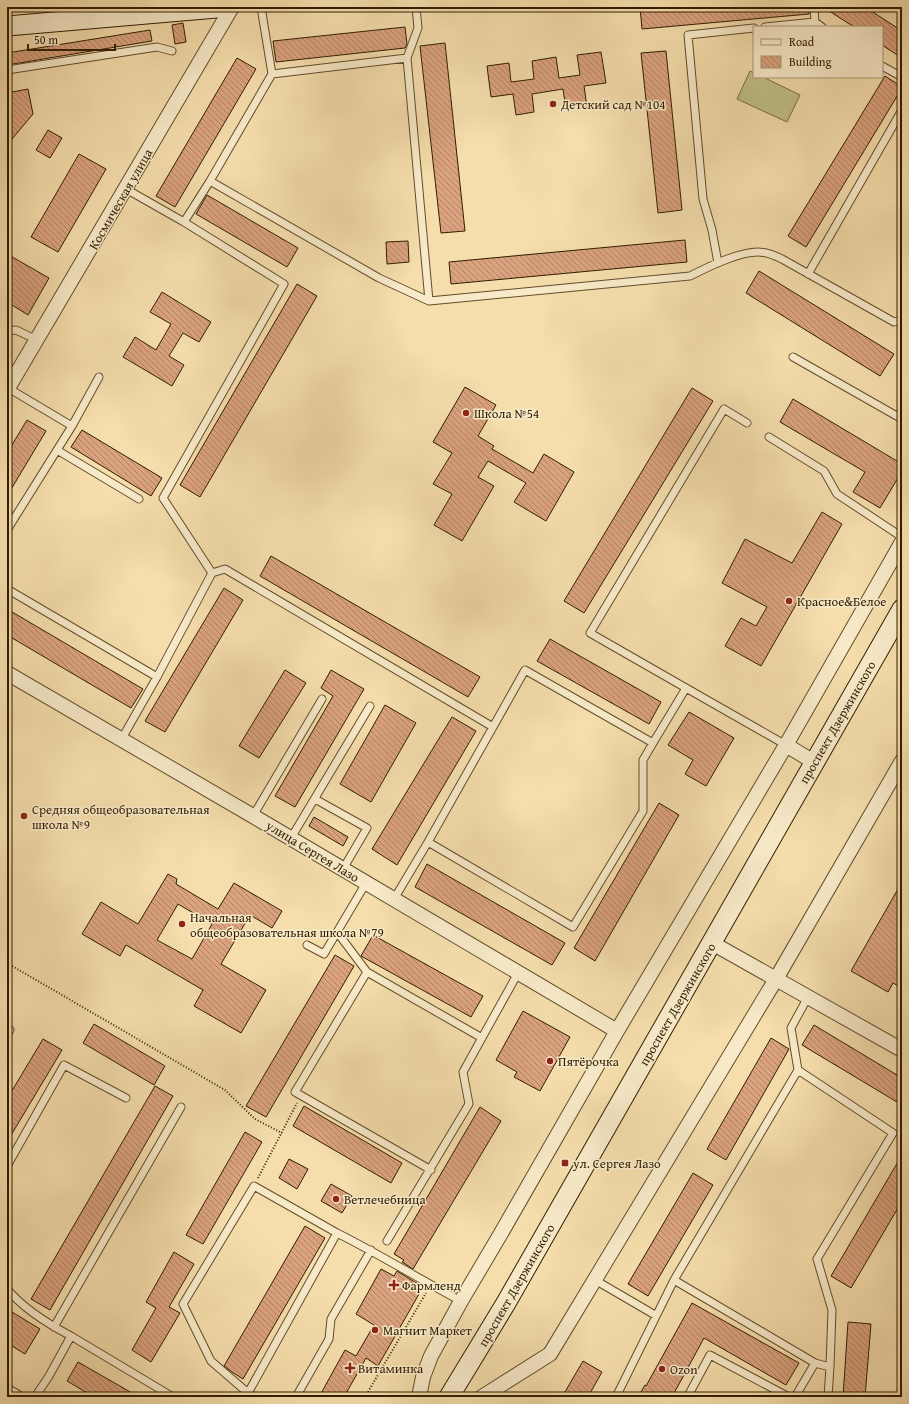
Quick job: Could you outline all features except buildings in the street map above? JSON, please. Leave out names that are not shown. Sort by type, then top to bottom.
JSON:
[{"type":"main road","points":[[7,26],[228,7]]},
{"type":"main road","name":"проспект Дзержинского","points":[[449,1397],[506,1303],[902,609]]},
{"type":"street","name":"Космическая улица","points":[[8,389],[232,7]]},
{"type":"street","points":[[420,1397],[423,1377],[431,1356],[461,1301],[617,1031],[786,745],[902,542]]},
{"type":"street","name":"улица Сергея Лазо","points":[[7,673],[366,882],[617,1031]]},
{"type":"street","points":[[786,745],[814,762]]},
{"type":"street","points":[[482,1397],[550,1354],[776,978],[902,761]]},
{"type":"street","points":[[712,943],[902,1050]]},
{"type":"street","points":[[7,1392],[16,1397]]},
{"type":"lane","points":[[184,222],[210,181],[272,74],[261,7]]},
{"type":"lane","points":[[416,7],[418,28],[407,58],[429,301]]},
{"type":"lane","points":[[814,7],[815,22]]},
{"type":"lane","points":[[775,26],[815,22],[821,26]]},
{"type":"lane","points":[[718,263],[712,230],[703,198],[688,35],[753,28]]},
{"type":"lane","points":[[7,70],[157,47],[172,51]]},
{"type":"lane","points":[[272,74],[407,58]]},
{"type":"lane","points":[[883,67],[902,77]]},
{"type":"lane","points":[[808,274],[902,110]]},
{"type":"lane","points":[[210,181],[379,278],[429,301],[690,276],[718,263],[757,252],[771,254],[782,259],[894,322],[902,320]]},
{"type":"lane","points":[[126,189],[184,222],[284,284],[163,498],[212,573]]},
{"type":"lane","points":[[7,331],[16,330],[36,340]]},
{"type":"lane","points":[[793,357],[902,419]]},
{"type":"lane","points":[[7,530],[72,426],[99,377]]},
{"type":"lane","points":[[8,389],[72,426]]},
{"type":"lane","points":[[748,423],[724,409],[590,633],[786,745]]},
{"type":"lane","points":[[769,437],[824,471],[837,494],[902,537]]},
{"type":"lane","points":[[57,450],[139,499]]},
{"type":"lane","points":[[121,740],[157,677],[212,573],[225,569],[493,727]]},
{"type":"lane","points":[[7,589],[157,677]]},
{"type":"lane","points":[[394,899],[428,842],[525,670],[653,742]]},
{"type":"lane","points":[[428,842],[572,927],[643,811],[643,760],[686,688]]},
{"type":"lane","points":[[253,816],[322,699]]},
{"type":"lane","points":[[291,838],[370,706]]},
{"type":"lane","points":[[315,799],[367,828],[343,869]]},
{"type":"lane","points":[[307,945],[324,954],[366,882]]},
{"type":"lane","points":[[337,932],[367,972],[482,1038]]},
{"type":"lane","points":[[367,972],[295,1092],[431,1170]]},
{"type":"lane","points":[[387,1241],[431,1170],[469,1104],[463,1072],[518,973]]},
{"type":"lane","points":[[616,1397],[655,1315],[674,1280],[798,1070],[791,1028],[808,997]]},
{"type":"lane","points":[[7,1027],[10,1030],[7,1035]]},
{"type":"lane","points":[[7,1166],[64,1064],[126,1098]]},
{"type":"lane","points":[[798,1070],[893,1133],[817,1259],[832,1310],[828,1397]]},
{"type":"lane","points":[[54,1327],[181,1108]]},
{"type":"lane","points":[[337,1233],[251,1395],[211,1361],[183,1304],[254,1186],[461,1301]]},
{"type":"lane","points":[[296,1397],[329,1339],[331,1319],[371,1250]]},
{"type":"lane","points":[[595,1280],[655,1315]]},
{"type":"lane","points":[[674,1280],[815,1363],[830,1366]]},
{"type":"lane","points":[[7,1289],[16,1300],[54,1327],[173,1397]]},
{"type":"lane","points":[[35,1397],[49,1376],[71,1336]]},
{"type":"lane","points":[[690,1397],[688,1396],[710,1355],[789,1397]]},
{"type":"lane","points":[[795,1397],[815,1363]]},
{"type":"path","points":[[7,963],[225,1090],[255,1119],[282,1133]]},
{"type":"path","points":[[254,1186],[301,1095]]},
{"type":"path","points":[[365,1397],[431,1285]]},
{"type":"shaded area","points":[[750,71],[753,72],[753,78],[765,78],[800,95],[787,122],[737,99]]},
{"type":"place","name":"Детский сад №104","points":[[553,104]]},
{"type":"place","name":"Школа №54","points":[[466,413]]},
{"type":"place","name":"Красное&Белое","points":[[789,601]]},
{"type":"place","name":"Средняя общеобразовательная школа №9","points":[[24,816]]},
{"type":"place","name":"Начальная общеобразовательная школа №79","points":[[182,924]]},
{"type":"place","name":"Пятёрочка","points":[[550,1061]]},
{"type":"place","name":"ул. Сергея Лазо","points":[[565,1163]]},
{"type":"place","name":"Ветлечебница","points":[[336,1199]]},
{"type":"place","name":"Фармленд","points":[[394,1285]]},
{"type":"place","name":"Магнит Маркет","points":[[375,1330]]},
{"type":"place","name":"Витаминка","points":[[350,1368]]},
{"type":"place","name":"Ozon","points":[[662,1369]]}]
